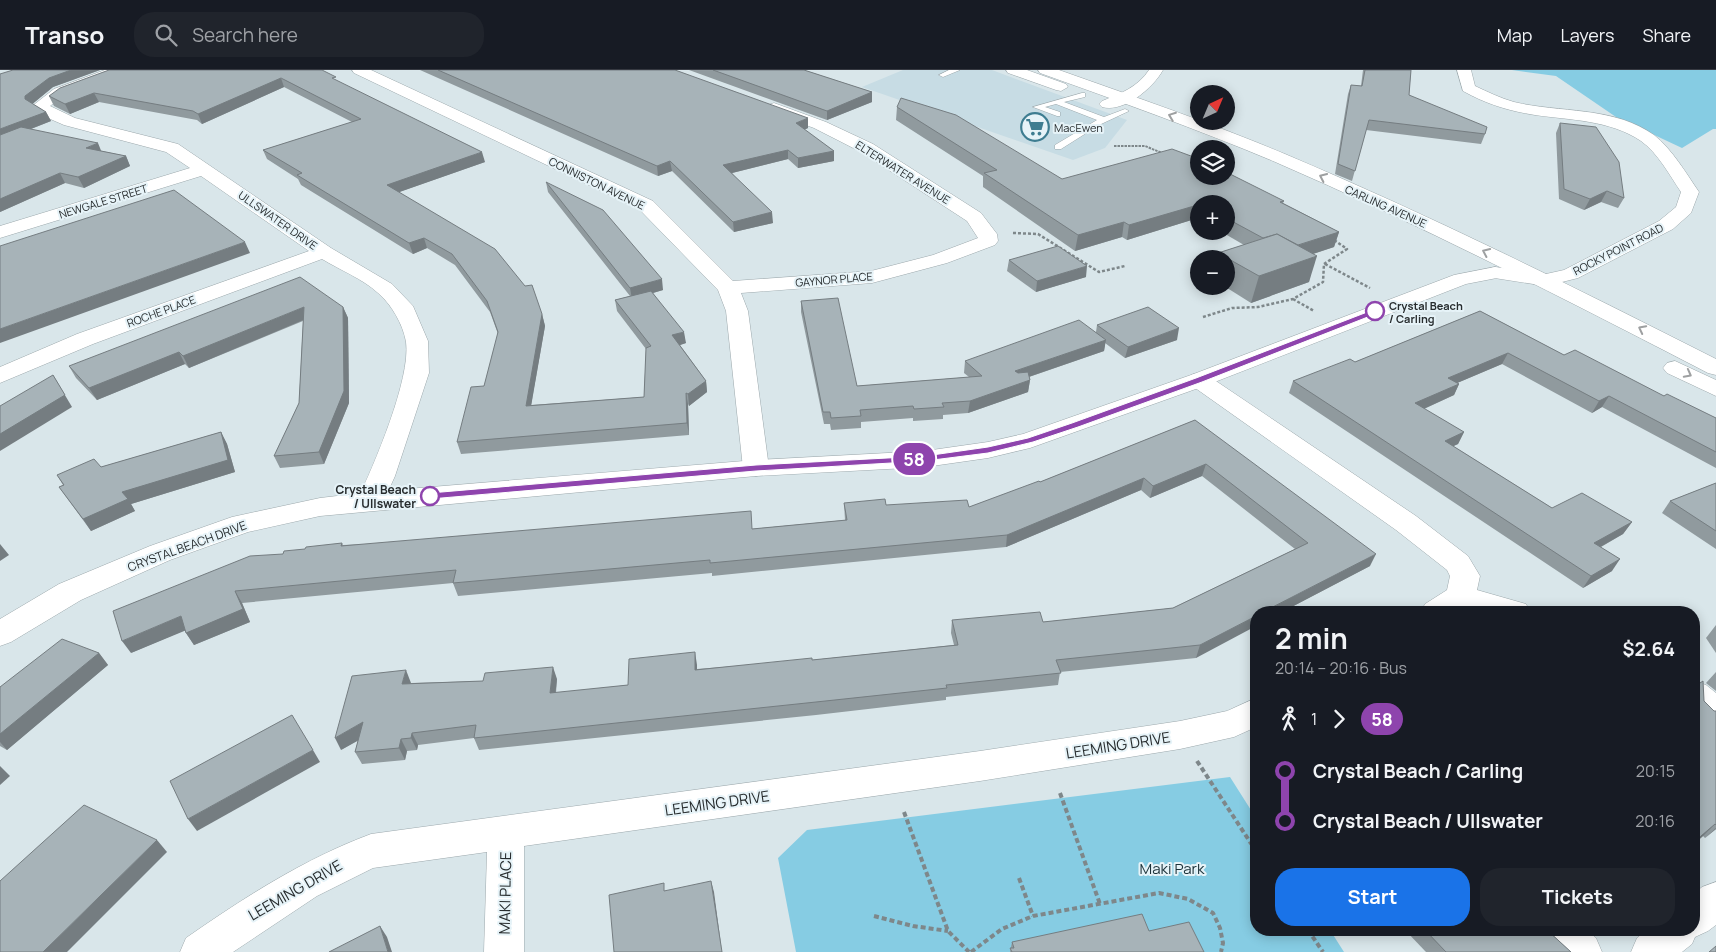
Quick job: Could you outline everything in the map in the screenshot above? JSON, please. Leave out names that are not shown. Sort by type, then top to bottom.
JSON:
[{"type":"street","name":"ULLSWATER DRIVE","points":[[120,70],[60,92],[40,107],[55,118],[150,139],[172,148],[324,252],[385,288],[405,311],[417,341],[417,373],[382,476],[371,501]]},
{"type":"street","name":"CONNISTON AVENUE","points":[[359,70],[646,205],[728,288],[738,311],[756,468]]},
{"type":"street","name":"CARLING AVENUE","points":[[1013,70],[1195,140]]},
{"type":"street","name":"CARLING AVENUE","points":[[1045,70],[1115,108],[1309,171],[1546,280],[1716,368]]},
{"type":"street","points":[[1115,108],[1149,83],[1156,70]]},
{"type":"street","name":"ROCKY POINT ROAD","points":[[1464,70],[1468,88],[1482,98],[1514,106],[1606,119],[1648,139],[1690,192],[1684,209],[1666,225],[1571,274],[1546,280],[1495,273]]},
{"type":"street","name":"ELTERWATER AVENUE","points":[[755,101],[820,125],[867,148],[974,217],[987,234]]},
{"type":"street","name":"CARLING AVENUE","points":[[1235,156],[1308,186],[1495,273],[1716,389]]},
{"type":"street","name":"NEWGALE STREET","points":[[0,232],[205,169]]},
{"type":"street","name":"GAYNOR PLACE","points":[[728,288],[872,277],[948,256],[988,242],[987,234]]},
{"type":"street","name":"ROCHE PLACE","points":[[0,376],[84,339],[324,252]]},
{"type":"street","name":"CRYSTAL BEACH DRIVE","points":[[0,634],[70,592],[160,553],[242,524],[320,507],[756,468],[925,458],[988,450],[1030,440],[1199,380],[1461,279],[1495,273]]},
{"type":"street","points":[[1199,380],[1406,523],[1458,563],[1465,576],[1461,596],[1445,606]]},
{"type":"street","points":[[1461,596],[1495,606]]},
{"type":"street","points":[[1700,699],[1716,711]]},
{"type":"street","name":"LEEMING DRIVE","points":[[200,952],[265,904],[336,865],[371,852],[1180,735],[1234,723],[1250,714]]},
{"type":"street","name":"MAKI PLACE","points":[[504,952],[506,833]]},
{"type":"street","points":[[1700,913],[1716,900]]},
{"type":"street","points":[[1565,936],[1582,952]]},
{"type":"street","points":[[1651,952],[1671,936]]},
{"type":"lane","points":[[943,75],[956,70]]},
{"type":"lane","points":[[1057,114],[1037,107],[1082,95]]},
{"type":"lane","points":[[1057,102],[1115,108]]},
{"type":"lane","points":[[1058,147],[1115,108]]},
{"type":"lane","points":[[1078,121],[1091,126]]},
{"type":"path","points":[[1114,146],[1145,146],[1163,153]]},
{"type":"path","points":[[987,234],[1038,234],[1099,272],[1126,266]]},
{"type":"path","points":[[1324,264],[1347,249],[1332,239]]},
{"type":"path","points":[[1324,264],[1397,303]]},
{"type":"path","points":[[1202,317],[1232,308],[1258,307],[1293,299],[1323,282],[1324,264]]},
{"type":"path","points":[[1180,735],[1250,842]]},
{"type":"path","points":[[1060,793],[1100,904]]},
{"type":"path","points":[[904,812],[948,931],[970,952],[1002,929],[1033,916],[1159,892],[1188,899],[1213,913],[1220,928],[1223,944],[1221,952]]},
{"type":"path","points":[[1020,878],[1033,916]]},
{"type":"path","points":[[874,916],[913,926],[948,931]]},
{"type":"path","points":[[1312,936],[1323,952]]},
{"type":"shaded area","points":[[903,70],[992,70],[1127,120],[1105,148],[1073,160],[862,87]]},
{"type":"green space","points":[[1512,70],[1716,70],[1716,129],[1682,148],[1616,117],[1556,76]]},
{"type":"green space","name":"Maki Park","points":[[1230,777],[1250,809],[1250,936],[1334,936],[1344,952],[796,952],[778,858],[807,830]]},
{"type":"building","points":[[13,70],[71,70],[49,78],[25,96],[25,99],[46,112],[0,129],[0,74]]},
{"type":"building","points":[[109,70],[322,70],[336,77],[332,78],[482,152],[387,185],[495,249],[525,286],[532,285],[542,314],[526,406],[644,397],[646,348],[651,346],[615,300],[651,291],[684,332],[672,335],[706,381],[688,394],[686,393],[687,423],[457,442],[471,387],[484,386],[498,332],[487,301],[452,254],[424,238],[409,243],[297,175],[302,173],[263,150],[361,119],[281,78],[198,114],[193,111],[94,93],[65,104],[49,96],[60,88]]},
{"type":"building","points":[[438,70],[675,70],[808,118],[796,123],[834,151],[798,158],[788,150],[723,165],[772,212],[733,222],[670,161],[657,166]]},
{"type":"building","points":[[713,70],[804,70],[872,92],[827,111]]},
{"type":"building","points":[[1365,70],[1411,70],[1409,95],[1487,127],[1485,134],[1369,120],[1355,171],[1338,164],[1351,85],[1362,86]]},
{"type":"building","points":[[901,98],[956,115],[1062,179],[1172,149],[1190,156],[1190,185],[1235,185],[1235,176],[1339,232],[1298,245],[1277,234],[1263,238],[1235,223],[1235,195],[1190,195],[1190,207],[1129,225],[1124,222],[1078,235],[984,173],[997,170],[897,107]]},
{"type":"building","points":[[1560,123],[1596,127],[1619,162],[1624,198],[1607,191],[1590,199],[1564,189]]},
{"type":"building","points":[[21,127],[98,143],[86,148],[126,156],[78,177],[60,173],[0,199],[0,135]]},
{"type":"building","points":[[546,182],[603,210],[662,279],[630,288]]},
{"type":"building","points":[[174,190],[245,242],[0,329],[0,246]]},
{"type":"building","points":[[1277,234],[1317,256],[1259,276],[1235,263],[1235,250],[1227,250]]},
{"type":"building","points":[[1058,246],[1087,266],[1037,281],[1009,260]]},
{"type":"building","points":[[300,277],[343,307],[344,391],[319,452],[274,456],[299,403],[304,307],[183,356],[179,352],[89,388],[69,366]]},
{"type":"building","points":[[838,298],[857,386],[982,376],[965,361],[1079,320],[1106,340],[1015,371],[1018,373],[1028,372],[1030,380],[970,401],[942,403],[944,407],[914,409],[913,406],[860,410],[861,416],[831,418],[830,412],[823,412],[801,301]]},
{"type":"building","points":[[1148,307],[1179,328],[1128,347],[1097,325]]},
{"type":"building","points":[[1480,311],[1564,355],[1575,350],[1664,396],[1667,394],[1716,418],[1716,452],[1609,396],[1599,401],[1508,353],[1448,378],[1459,384],[1415,403],[1464,432],[1445,441],[1552,508],[1582,493],[1632,522],[1594,543],[1620,559],[1591,576],[1293,381],[1350,359],[1355,362]]},
{"type":"building","points":[[53,375],[65,395],[0,434],[0,406]]},
{"type":"building","points":[[1195,420],[1376,554],[1275,606],[1250,606],[1250,619],[1200,645],[1056,660],[1061,673],[946,685],[947,688],[474,738],[476,725],[412,733],[411,738],[401,739],[399,748],[355,752],[363,722],[335,738],[352,676],[406,670],[402,684],[483,681],[485,673],[553,667],[550,693],[628,685],[629,659],[695,652],[695,670],[958,645],[952,620],[1040,612],[1043,622],[1173,608],[1308,543],[1206,464],[1153,486],[1144,478],[1007,535],[710,563],[710,560],[453,583],[456,570],[235,591],[243,609],[186,633],[181,616],[122,641],[113,611],[250,556],[283,554],[284,551],[305,549],[306,547],[342,543],[341,546],[751,511],[752,529],[847,520],[844,503],[885,499],[886,505],[967,500],[969,507],[1040,482]]},
{"type":"building","points":[[221,432],[228,460],[122,492],[128,499],[83,519],[59,487],[64,485],[57,475],[94,459],[101,467]]},
{"type":"building","points":[[1716,483],[1716,531],[1670,501]]},
{"type":"building","points":[[62,639],[99,653],[0,734],[0,687]]},
{"type":"building","points":[[1703,681],[1704,701],[1716,711],[1716,825],[1700,837],[1700,683]]},
{"type":"building","points":[[292,715],[313,750],[188,819],[170,781]]},
{"type":"building","points":[[84,805],[157,840],[43,952],[0,952],[0,881]]},
{"type":"building","points":[[711,881],[722,952],[614,952],[609,895],[664,883],[664,891]]},
{"type":"building","points":[[1142,914],[1149,931],[1189,922],[1204,952],[1012,952],[1010,948],[1014,948],[1012,942]]},
{"type":"building","points":[[380,926],[388,952],[329,952]]},
{"type":"building","points":[[1431,936],[1554,936],[1571,952],[1446,952]]},
{"type":"building","points":[[1716,946],[1716,952],[1709,952]]},
{"type":"bus line","name":"58","points":[[430,496],[756,468],[925,458],[988,450],[1030,440],[1075,425],[1199,380],[1375,311]]},
{"type":"place","name":"MacEwen","points":[[1035,127]]},
{"type":"place","name":"Crystal Beach / Carling","points":[[1375,311]]},
{"type":"place","name":"Crystal Beach / Ullswater","points":[[430,496]]}]
